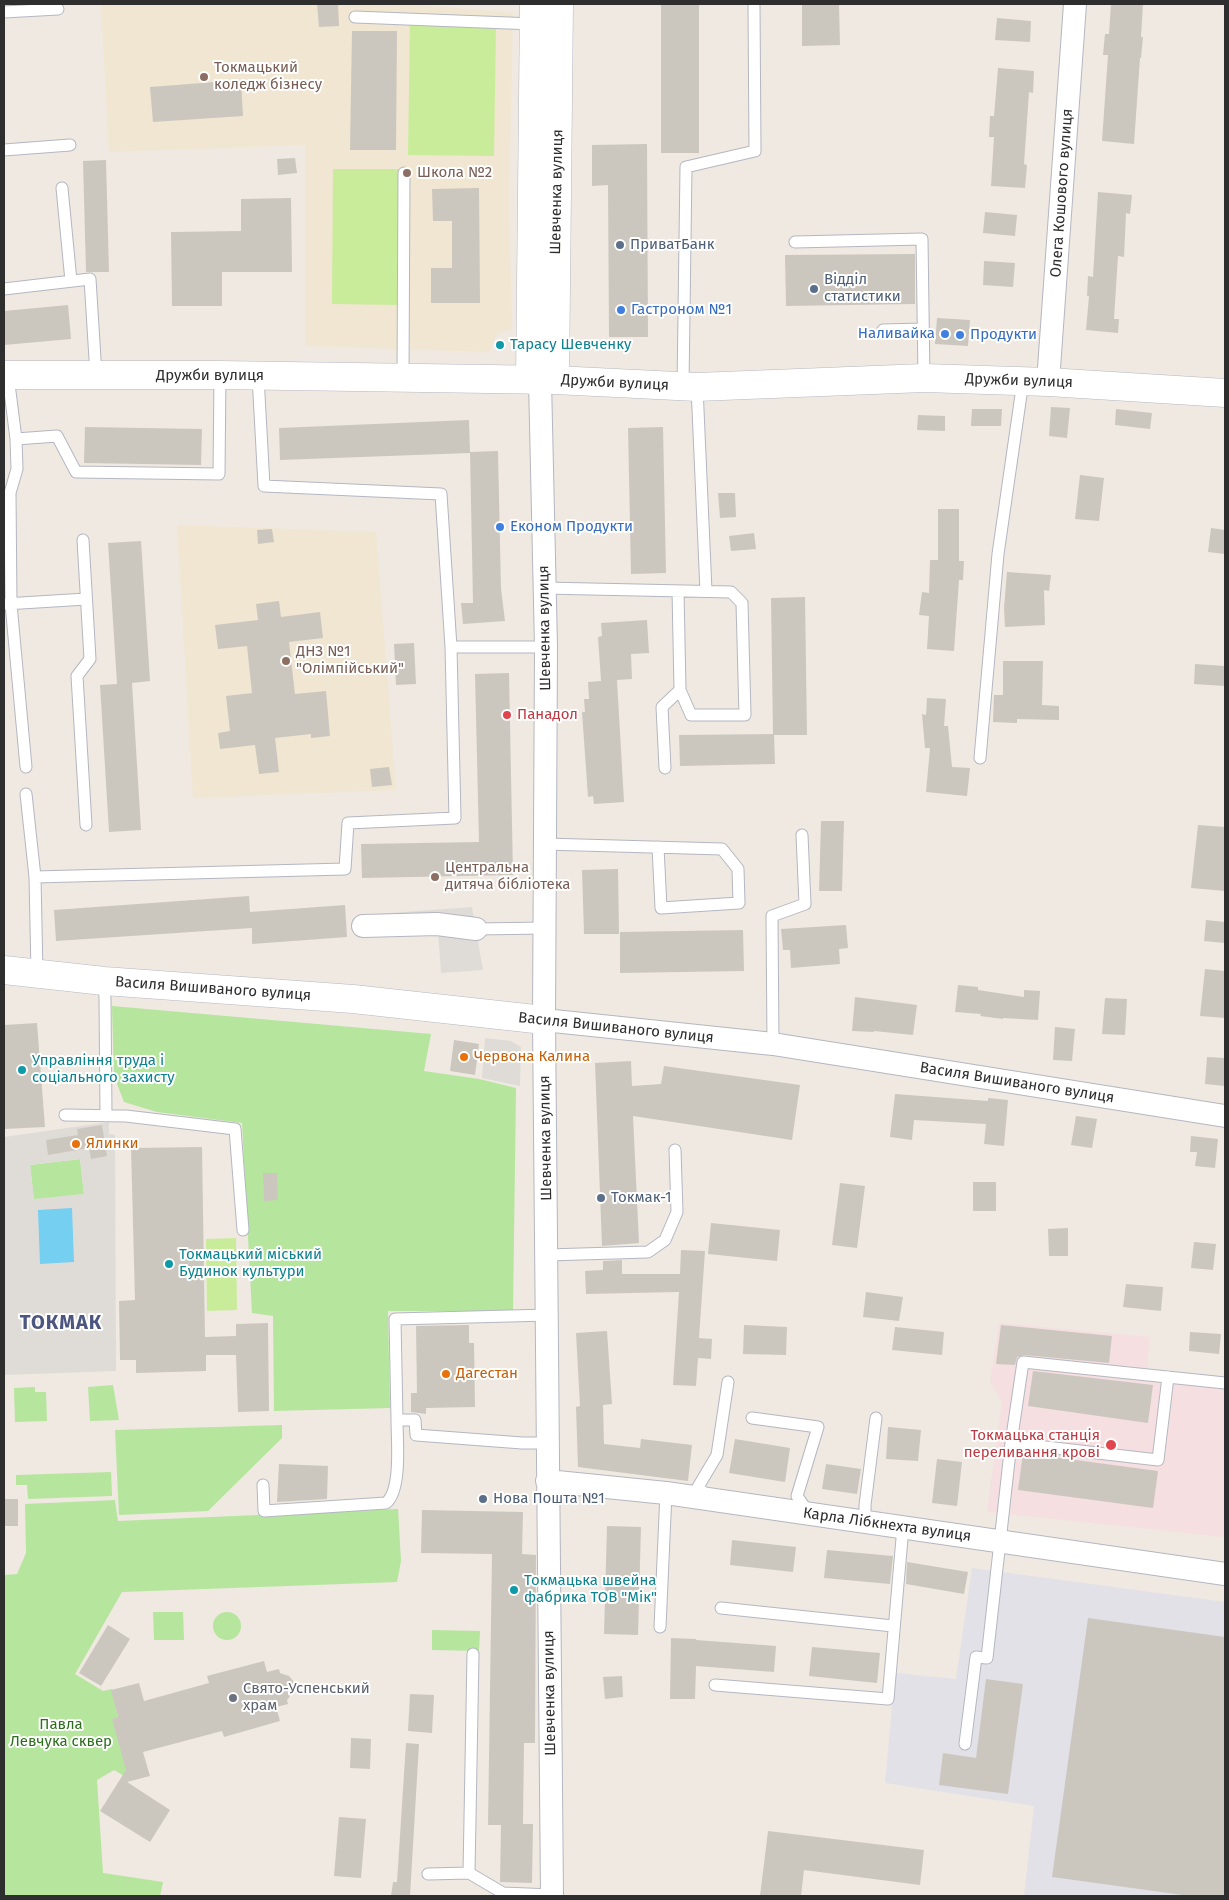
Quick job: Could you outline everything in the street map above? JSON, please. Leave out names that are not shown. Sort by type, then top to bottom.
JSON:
[{"type":"street","name":"Шевченка вулиця","points":[[542,380],[559,4]]},
{"type":"street","name":"Олега Кошового вулиця","points":[[1036,381],[1075,4]]},
{"type":"street","name":"Шевченка вулиця","points":[[534,14],[546,647],[544,1020],[552,1896]]},
{"type":"street","name":"Дружби вулиця","points":[[6,376],[258,376],[542,380],[690,387],[924,378],[1036,381],[1225,393]]},
{"type":"street","points":[[363,926],[436,924],[476,929]]},
{"type":"street","name":"Василя Вишиваного вулиця","points":[[4,970],[37,972],[104,981],[353,999],[773,1044],[1225,1116]]},
{"type":"street","name":"Карла Лібкнехта вулиця","points":[[547,1481],[666,1493],[1225,1574]]},
{"type":"lane","points":[[706,591],[690,387],[686,167],[755,151],[754,4]]},
{"type":"lane","points":[[4,12],[58,9]]},
{"type":"lane","points":[[355,17],[534,14]]},
{"type":"lane","points":[[4,150],[70,145]]},
{"type":"lane","points":[[403,378],[404,173]]},
{"type":"lane","points":[[62,188],[71,281]]},
{"type":"lane","points":[[795,242],[922,239],[924,378]]},
{"type":"lane","points":[[4,289],[90,279],[96,375]]},
{"type":"lane","points":[[883,330],[923,328]]},
{"type":"lane","points":[[6,376],[16,439],[17,469],[10,493],[8,604],[26,767]]},
{"type":"lane","points":[[16,439],[57,436],[76,472],[219,474],[220,376]]},
{"type":"lane","points":[[35,877],[345,869],[348,823],[455,818],[451,647],[441,494],[264,486],[258,376]]},
{"type":"lane","points":[[980,758],[998,554],[1036,381]]},
{"type":"lane","points":[[83,540],[90,659],[77,676],[86,825]]},
{"type":"lane","points":[[544,588],[731,592],[742,603],[745,715],[691,715],[680,690],[678,591]]},
{"type":"lane","points":[[8,604],[86,599]]},
{"type":"lane","points":[[451,647],[546,647]]},
{"type":"lane","points":[[665,768],[662,707],[680,690]]},
{"type":"lane","points":[[26,794],[35,877],[37,972]]},
{"type":"lane","points":[[773,1044],[772,916],[805,904],[802,835]]},
{"type":"lane","points":[[546,844],[658,847],[722,849],[738,869],[739,903],[661,908],[658,847]]},
{"type":"lane","points":[[476,929],[545,928]]},
{"type":"lane","points":[[104,981],[106,999],[106,1116]]},
{"type":"lane","points":[[65,1115],[126,1116],[235,1129],[243,1230]]},
{"type":"lane","points":[[547,1255],[648,1252],[665,1240],[678,1212],[675,1150]]},
{"type":"lane","points":[[263,1485],[264,1511],[386,1503],[392,1496],[396,1485],[395,1319],[548,1315]]},
{"type":"lane","points":[[965,1744],[976,1657],[987,1658],[1011,1443],[1023,1362],[1225,1383]]},
{"type":"lane","points":[[1011,1443],[1158,1460],[1168,1377]]},
{"type":"lane","points":[[711,1500],[698,1487],[717,1455],[728,1382]]},
{"type":"lane","points":[[752,1418],[818,1427],[797,1496],[809,1514]]},
{"type":"lane","points":[[865,1522],[865,1505],[876,1418]]},
{"type":"lane","points":[[397,1420],[415,1420],[416,1436],[548,1443]]},
{"type":"lane","points":[[660,1627],[666,1493]]},
{"type":"lane","points":[[715,1685],[888,1699],[903,1528]]},
{"type":"lane","points":[[721,1608],[893,1626]]},
{"type":"lane","points":[[469,1873],[473,1654]]},
{"type":"lane","points":[[428,1874],[469,1873],[503,1893],[552,1896]]},
{"type":"shaded area","name":"Школа №2","points":[[101,4],[410,4],[513,13],[509,201],[512,329],[501,332],[496,336],[489,352],[305,346],[305,145],[109,152]]},
{"type":"shaded area","name":"ДНЗ №1 \"Олімпійський\"","points":[[177,525],[376,532],[396,790],[193,798]]},
{"type":"shaded area","points":[[472,907],[483,970],[441,973],[438,931],[363,915]]},
{"type":"shaded area","points":[[485,1038],[511,1041],[521,1047],[520,1086],[482,1078]]},
{"type":"shaded area","points":[[109,1122],[109,1134],[115,1135],[116,1371],[4,1375],[4,1137]],"holes":[[[80,1159],[84,1194],[34,1199],[30,1165]]]},
{"type":"shaded area","name":"Токмацька станція переливання крові","points":[[999,1323],[1150,1337],[1147,1370],[1225,1377],[1224,1537],[987,1512],[1002,1401],[990,1383]]},
{"type":"shaded area","points":[[972,1568],[1225,1602],[1225,1896],[1024,1896],[1034,1806],[885,1783],[895,1673],[956,1679]]},
{"type":"green space","points":[[410,23],[496,24],[494,156],[408,155]]},
{"type":"green space","points":[[333,169],[401,169],[400,305],[332,304]]},
{"type":"green space","points":[[112,1006],[431,1034],[424,1071],[479,1079],[516,1088],[513,1311],[388,1311],[390,1408],[274,1411],[273,1316],[252,1313],[242,1123],[157,1112],[124,1102],[114,1076]]},
{"type":"green space","points":[[80,1159],[84,1194],[34,1200],[30,1165]]},
{"type":"green space","points":[[236,1238],[237,1310],[207,1311],[206,1239]]},
{"type":"green space","points":[[113,1385],[119,1420],[90,1421],[88,1387]]},
{"type":"green space","points":[[35,1387],[35,1392],[46,1392],[47,1421],[15,1422],[14,1388]]},
{"type":"green space","points":[[282,1425],[282,1438],[208,1511],[119,1515],[115,1430]]},
{"type":"green space","points":[[111,1472],[112,1496],[28,1499],[27,1485],[16,1485],[16,1475]]},
{"type":"green space","name":"Павла Левчука сквер","points":[[115,1500],[118,1521],[398,1509],[401,1561],[397,1582],[122,1592],[75,1674],[103,1691],[112,1689],[131,1780],[114,1770],[97,1780],[103,1873],[163,1882],[160,1896],[4,1896],[4,1575],[17,1574],[26,1553],[25,1504]]},
{"type":"green space","points":[[153,1612],[183,1612],[184,1640],[154,1640]]},
{"type":"green space","points":[[227,1612],[237,1616],[241,1626],[237,1636],[227,1640],[217,1636],[213,1626],[217,1616]]},
{"type":"green space","points":[[432,1630],[480,1631],[479,1651],[432,1650]]},
{"type":"water","points":[[72,1208],[74,1262],[40,1264],[38,1210]]},
{"type":"building","points":[[317,4],[338,4],[339,26],[319,27]]},
{"type":"building","points":[[661,4],[699,4],[699,153],[661,153]]},
{"type":"building","points":[[802,4],[839,4],[840,45],[802,46]]},
{"type":"building","points":[[1111,4],[1143,4],[1141,37],[1143,37],[1134,144],[1102,141],[1108,55],[1103,55],[1105,34],[1109,34]]},
{"type":"building","points":[[997,18],[1031,21],[1030,42],[995,40]]},
{"type":"building","points":[[352,31],[397,31],[396,150],[350,150]]},
{"type":"building","points":[[998,68],[1034,71],[1033,93],[1029,92],[1024,164],[1027,165],[1025,188],[991,186],[994,137],[989,137],[990,116],[994,116]]},
{"type":"building","points":[[241,80],[243,116],[153,122],[150,87]]},
{"type":"building","points":[[647,144],[648,337],[609,337],[608,185],[592,186],[592,145]]},
{"type":"building","points":[[295,158],[297,173],[278,175],[277,159]]},
{"type":"building","points":[[106,160],[109,272],[86,272],[83,161]]},
{"type":"building","points":[[479,188],[480,303],[431,303],[431,268],[452,268],[452,221],[433,221],[432,189]]},
{"type":"building","points":[[1098,192],[1132,195],[1130,214],[1126,213],[1124,257],[1118,256],[1114,319],[1119,319],[1118,333],[1086,330],[1089,296],[1087,296],[1088,276],[1093,277]]},
{"type":"building","points":[[291,198],[292,272],[222,272],[222,306],[172,306],[171,232],[241,231],[241,199]]},
{"type":"building","points":[[985,212],[1017,215],[1015,236],[983,233]]},
{"type":"building","points":[[915,254],[915,304],[786,306],[785,255]]},
{"type":"building","points":[[984,261],[1015,263],[1013,287],[983,285]]},
{"type":"building","points":[[68,305],[71,339],[4,345],[4,311]]},
{"type":"building","points":[[937,318],[970,320],[968,346],[935,344]]},
{"type":"building","points":[[1051,407],[1070,408],[1067,438],[1049,436]]},
{"type":"building","points":[[972,409],[1002,409],[1001,426],[971,426]]},
{"type":"building","points":[[1116,409],[1152,413],[1150,429],[1115,425]]},
{"type":"building","points":[[918,415],[945,416],[945,431],[917,430]]},
{"type":"building","points":[[469,420],[470,453],[280,460],[279,428]]},
{"type":"building","points":[[85,427],[202,429],[201,465],[84,463]]},
{"type":"building","points":[[663,427],[666,573],[631,574],[628,428]]},
{"type":"building","points":[[498,451],[501,589],[505,621],[463,624],[461,603],[473,603],[470,452]]},
{"type":"building","points":[[1080,475],[1104,478],[1099,521],[1075,519]]},
{"type":"building","points":[[718,493],[735,493],[736,517],[720,518]]},
{"type":"building","points":[[938,509],[959,509],[959,561],[964,561],[963,580],[959,580],[954,651],[927,649],[929,616],[919,615],[922,592],[929,593],[930,560],[938,560]]},
{"type":"building","points":[[1211,528],[1225,530],[1225,554],[1208,552]]},
{"type":"building","points":[[272,529],[274,542],[258,544],[257,530]]},
{"type":"building","points":[[754,533],[756,549],[731,551],[729,536]]},
{"type":"building","points":[[141,541],[150,681],[132,683],[141,830],[109,832],[100,685],[117,684],[108,543]]},
{"type":"building","points":[[1007,572],[1051,575],[1049,591],[1044,590],[1045,625],[1005,627],[1004,608]]},
{"type":"building","points":[[805,597],[807,735],[774,735],[775,764],[680,766],[679,735],[773,734],[771,598]]},
{"type":"building","points":[[279,601],[281,617],[320,612],[323,638],[289,642],[295,694],[326,691],[330,736],[311,738],[311,734],[275,738],[279,772],[259,774],[255,745],[220,749],[218,733],[230,731],[226,696],[252,693],[247,646],[218,649],[215,625],[258,620],[256,604]]},
{"type":"building","points":[[647,620],[649,653],[631,654],[632,679],[617,680],[624,802],[594,804],[593,796],[588,797],[582,712],[585,712],[584,699],[589,699],[588,682],[601,681],[598,637],[602,636],[601,623]]},
{"type":"building","points":[[414,643],[416,684],[396,685],[394,644]]},
{"type":"building","points":[[1003,661],[1043,661],[1042,705],[1059,706],[1059,720],[1017,719],[1017,723],[993,722],[994,695],[1003,695]]},
{"type":"building","points":[[1195,664],[1225,666],[1225,686],[1194,684]]},
{"type":"building","points":[[509,673],[513,875],[362,878],[361,844],[479,842],[475,674]]},
{"type":"building","points":[[927,698],[946,699],[944,726],[948,726],[952,767],[970,768],[967,796],[926,792],[930,748],[925,748],[922,714],[926,715]]},
{"type":"building","points":[[389,767],[392,785],[372,787],[370,769]]},
{"type":"building","points":[[821,821],[844,821],[842,891],[819,891]]},
{"type":"building","points":[[1198,825],[1225,827],[1225,891],[1191,888]]},
{"type":"building","points":[[618,869],[619,934],[584,934],[582,870]]},
{"type":"building","points":[[249,896],[250,912],[345,905],[347,937],[252,944],[252,928],[56,941],[54,910]]},
{"type":"building","points":[[1206,920],[1225,922],[1225,943],[1204,941]]},
{"type":"building","points":[[846,925],[848,948],[839,949],[840,964],[791,968],[790,950],[783,950],[781,929]]},
{"type":"building","points":[[743,930],[744,971],[620,973],[620,932]]},
{"type":"building","points":[[1205,969],[1225,971],[1225,1018],[1200,1016]]},
{"type":"building","points":[[958,985],[978,987],[978,990],[1024,997],[1024,990],[1040,991],[1038,1020],[1003,1019],[980,1016],[981,1014],[955,1012]]},
{"type":"building","points":[[855,997],[917,1005],[913,1035],[852,1031]]},
{"type":"building","points":[[1105,998],[1127,999],[1125,1035],[1102,1034]]},
{"type":"building","name":"Управління труда і соціального захисту","points":[[37,1023],[45,1127],[4,1129],[4,1025]]},
{"type":"building","points":[[1055,1027],[1075,1029],[1072,1061],[1053,1060]]},
{"type":"building","name":"Червона Калина","points":[[454,1040],[479,1044],[475,1075],[450,1071]]},
{"type":"building","points":[[1207,1057],[1225,1058],[1225,1086],[1205,1084]]},
{"type":"building","points":[[631,1061],[632,1086],[661,1084],[664,1066],[800,1085],[792,1140],[633,1116],[639,1243],[602,1246],[595,1063]]},
{"type":"building","points":[[895,1094],[988,1101],[988,1098],[1008,1100],[1004,1146],[984,1144],[986,1124],[914,1120],[912,1140],[890,1137]]},
{"type":"building","points":[[1076,1116],[1097,1119],[1092,1148],[1071,1145]]},
{"type":"building","name":"Ялинки","points":[[102,1125],[107,1156],[91,1159],[89,1148],[48,1155],[46,1140],[78,1135],[77,1129]]},
{"type":"building","points":[[1191,1136],[1218,1139],[1215,1168],[1195,1166],[1197,1152],[1190,1152]]},
{"type":"building","name":"Токмацький міський Будинок культури","points":[[202,1147],[205,1337],[236,1336],[236,1324],[268,1323],[269,1411],[238,1412],[236,1355],[206,1355],[206,1371],[136,1373],[136,1360],[120,1360],[119,1301],[135,1300],[131,1148]]},
{"type":"building","points":[[263,1173],[277,1173],[278,1200],[264,1201]]},
{"type":"building","points":[[973,1182],[996,1182],[996,1211],[973,1211]]},
{"type":"building","points":[[840,1183],[865,1186],[857,1248],[832,1245]]},
{"type":"building","points":[[711,1223],[780,1230],[777,1261],[708,1254]]},
{"type":"building","points":[[1068,1228],[1068,1256],[1049,1256],[1048,1229]]},
{"type":"building","points":[[1194,1242],[1216,1244],[1213,1270],[1191,1268]]},
{"type":"building","points":[[681,1250],[705,1251],[699,1338],[712,1339],[711,1359],[698,1358],[696,1386],[673,1385],[679,1292],[586,1294],[585,1271],[603,1270],[603,1261],[622,1260],[622,1274],[680,1274]]},
{"type":"building","points":[[1126,1284],[1163,1287],[1161,1311],[1123,1307]]},
{"type":"building","points":[[866,1292],[903,1297],[899,1321],[863,1317]]},
{"type":"building","name":"Дагестан","points":[[469,1325],[469,1343],[474,1343],[475,1407],[426,1408],[426,1414],[411,1412],[411,1393],[417,1393],[416,1326]]},
{"type":"building","points":[[744,1325],[787,1327],[786,1355],[743,1354]]},
{"type":"building","points":[[1001,1325],[1112,1336],[1109,1363],[1024,1355],[1017,1357],[1015,1365],[996,1364]]},
{"type":"building","points":[[895,1327],[944,1332],[942,1355],[892,1350]]},
{"type":"building","points":[[607,1331],[612,1404],[603,1405],[604,1444],[640,1448],[641,1439],[692,1445],[688,1481],[578,1467],[576,1407],[580,1406],[576,1333]]},
{"type":"building","points":[[1190,1332],[1221,1334],[1219,1354],[1189,1351]]},
{"type":"building","points":[[1033,1371],[1153,1385],[1148,1423],[1028,1406]]},
{"type":"building","points":[[888,1427],[921,1430],[918,1461],[886,1459]]},
{"type":"building","points":[[735,1439],[790,1448],[785,1482],[729,1473]]},
{"type":"building","points":[[1023,1453],[1158,1471],[1153,1508],[1018,1490]]},
{"type":"building","points":[[937,1459],[962,1462],[957,1506],[932,1503]]},
{"type":"building","points":[[279,1464],[328,1466],[327,1499],[277,1502]]},
{"type":"building","points":[[826,1464],[861,1469],[857,1494],[822,1489]]},
{"type":"building","points":[[4,1499],[18,1499],[18,1526],[4,1526]]},
{"type":"building","points":[[422,1510],[523,1512],[522,1554],[536,1555],[535,1743],[524,1743],[523,1824],[533,1824],[532,1883],[500,1882],[501,1825],[488,1825],[492,1554],[421,1553]]},
{"type":"building","points":[[607,1526],[641,1527],[638,1635],[604,1634]]},
{"type":"building","points":[[732,1540],[796,1547],[793,1572],[730,1565]]},
{"type":"building","points":[[827,1550],[893,1556],[890,1584],[824,1578]]},
{"type":"building","points":[[907,1562],[968,1572],[964,1594],[906,1584]]},
{"type":"building","points":[[1088,1618],[1225,1637],[1225,1896],[1190,1896],[1052,1877]]},
{"type":"building","points":[[108,1625],[130,1639],[101,1686],[79,1673]]},
{"type":"building","points":[[671,1638],[776,1646],[774,1672],[696,1666],[695,1699],[670,1699]]},
{"type":"building","points":[[812,1647],[880,1653],[877,1683],[809,1676]]},
{"type":"building","points":[[264,1661],[267,1672],[279,1669],[280,1673],[289,1676],[294,1682],[294,1691],[287,1700],[288,1704],[276,1707],[280,1721],[224,1737],[222,1731],[143,1752],[150,1776],[127,1782],[170,1810],[150,1842],[100,1811],[126,1770],[112,1719],[118,1717],[111,1690],[139,1683],[144,1701],[209,1683],[207,1676]]},
{"type":"building","points":[[622,1676],[623,1697],[605,1699],[603,1677]]},
{"type":"building","points":[[986,1679],[1023,1684],[1008,1794],[939,1785],[943,1753],[976,1758]]},
{"type":"building","points":[[410,1694],[434,1695],[432,1733],[408,1731]]},
{"type":"building","points":[[351,1738],[371,1739],[370,1769],[350,1768]]},
{"type":"building","points":[[406,1743],[419,1744],[410,1896],[391,1896],[393,1882],[397,1882]]},
{"type":"building","points":[[339,1817],[366,1819],[361,1878],[334,1876]]},
{"type":"building","points":[[768,1831],[924,1850],[920,1885],[804,1870],[801,1896],[760,1896]]},
{"type":"place","name":"Токмацький коледж бізнесу","points":[[204,77]]},
{"type":"place","name":"Школа №2","points":[[407,173]]},
{"type":"place","name":"ПриватБанк","points":[[620,245]]},
{"type":"place","name":"Відділ статистики","points":[[814,289]]},
{"type":"place","name":"Гастроном №1","points":[[621,310]]},
{"type":"place","name":"Наливайка","points":[[945,334]]},
{"type":"place","name":"Продукти","points":[[960,335]]},
{"type":"place","name":"Тарасу Шевченку","points":[[500,345]]},
{"type":"place","name":"Економ Продукти","points":[[500,527]]},
{"type":"place","name":"ДНЗ №1 \"Олімпійський\"","points":[[286,661]]},
{"type":"place","name":"Панадол","points":[[507,715]]},
{"type":"place","name":"Центральна дитяча бібліотека","points":[[435,877]]},
{"type":"place","name":"Червона Калина","points":[[464,1057]]},
{"type":"place","name":"Управління труда і соціального захисту","points":[[22,1070]]},
{"type":"place","name":"Ялинки","points":[[76,1144]]},
{"type":"place","name":"Токмак-1","points":[[601,1198]]},
{"type":"place","name":"Токмацький міський Будинок культури","points":[[169,1264]]},
{"type":"place","name":"Дагестан","points":[[446,1374]]},
{"type":"place","name":"Токмацька станція переливання крові","points":[[1111,1445]]},
{"type":"place","name":"Нова Пошта №1","points":[[483,1499]]},
{"type":"place","name":"Токмацька швейна фабрика ТОВ \"Мік\"","points":[[514,1590]]},
{"type":"place","name":"Свято-Успенський храм","points":[[233,1698]]},
{"type":"district","name":"ТОКМАК","points":[[61,1323]]}]
